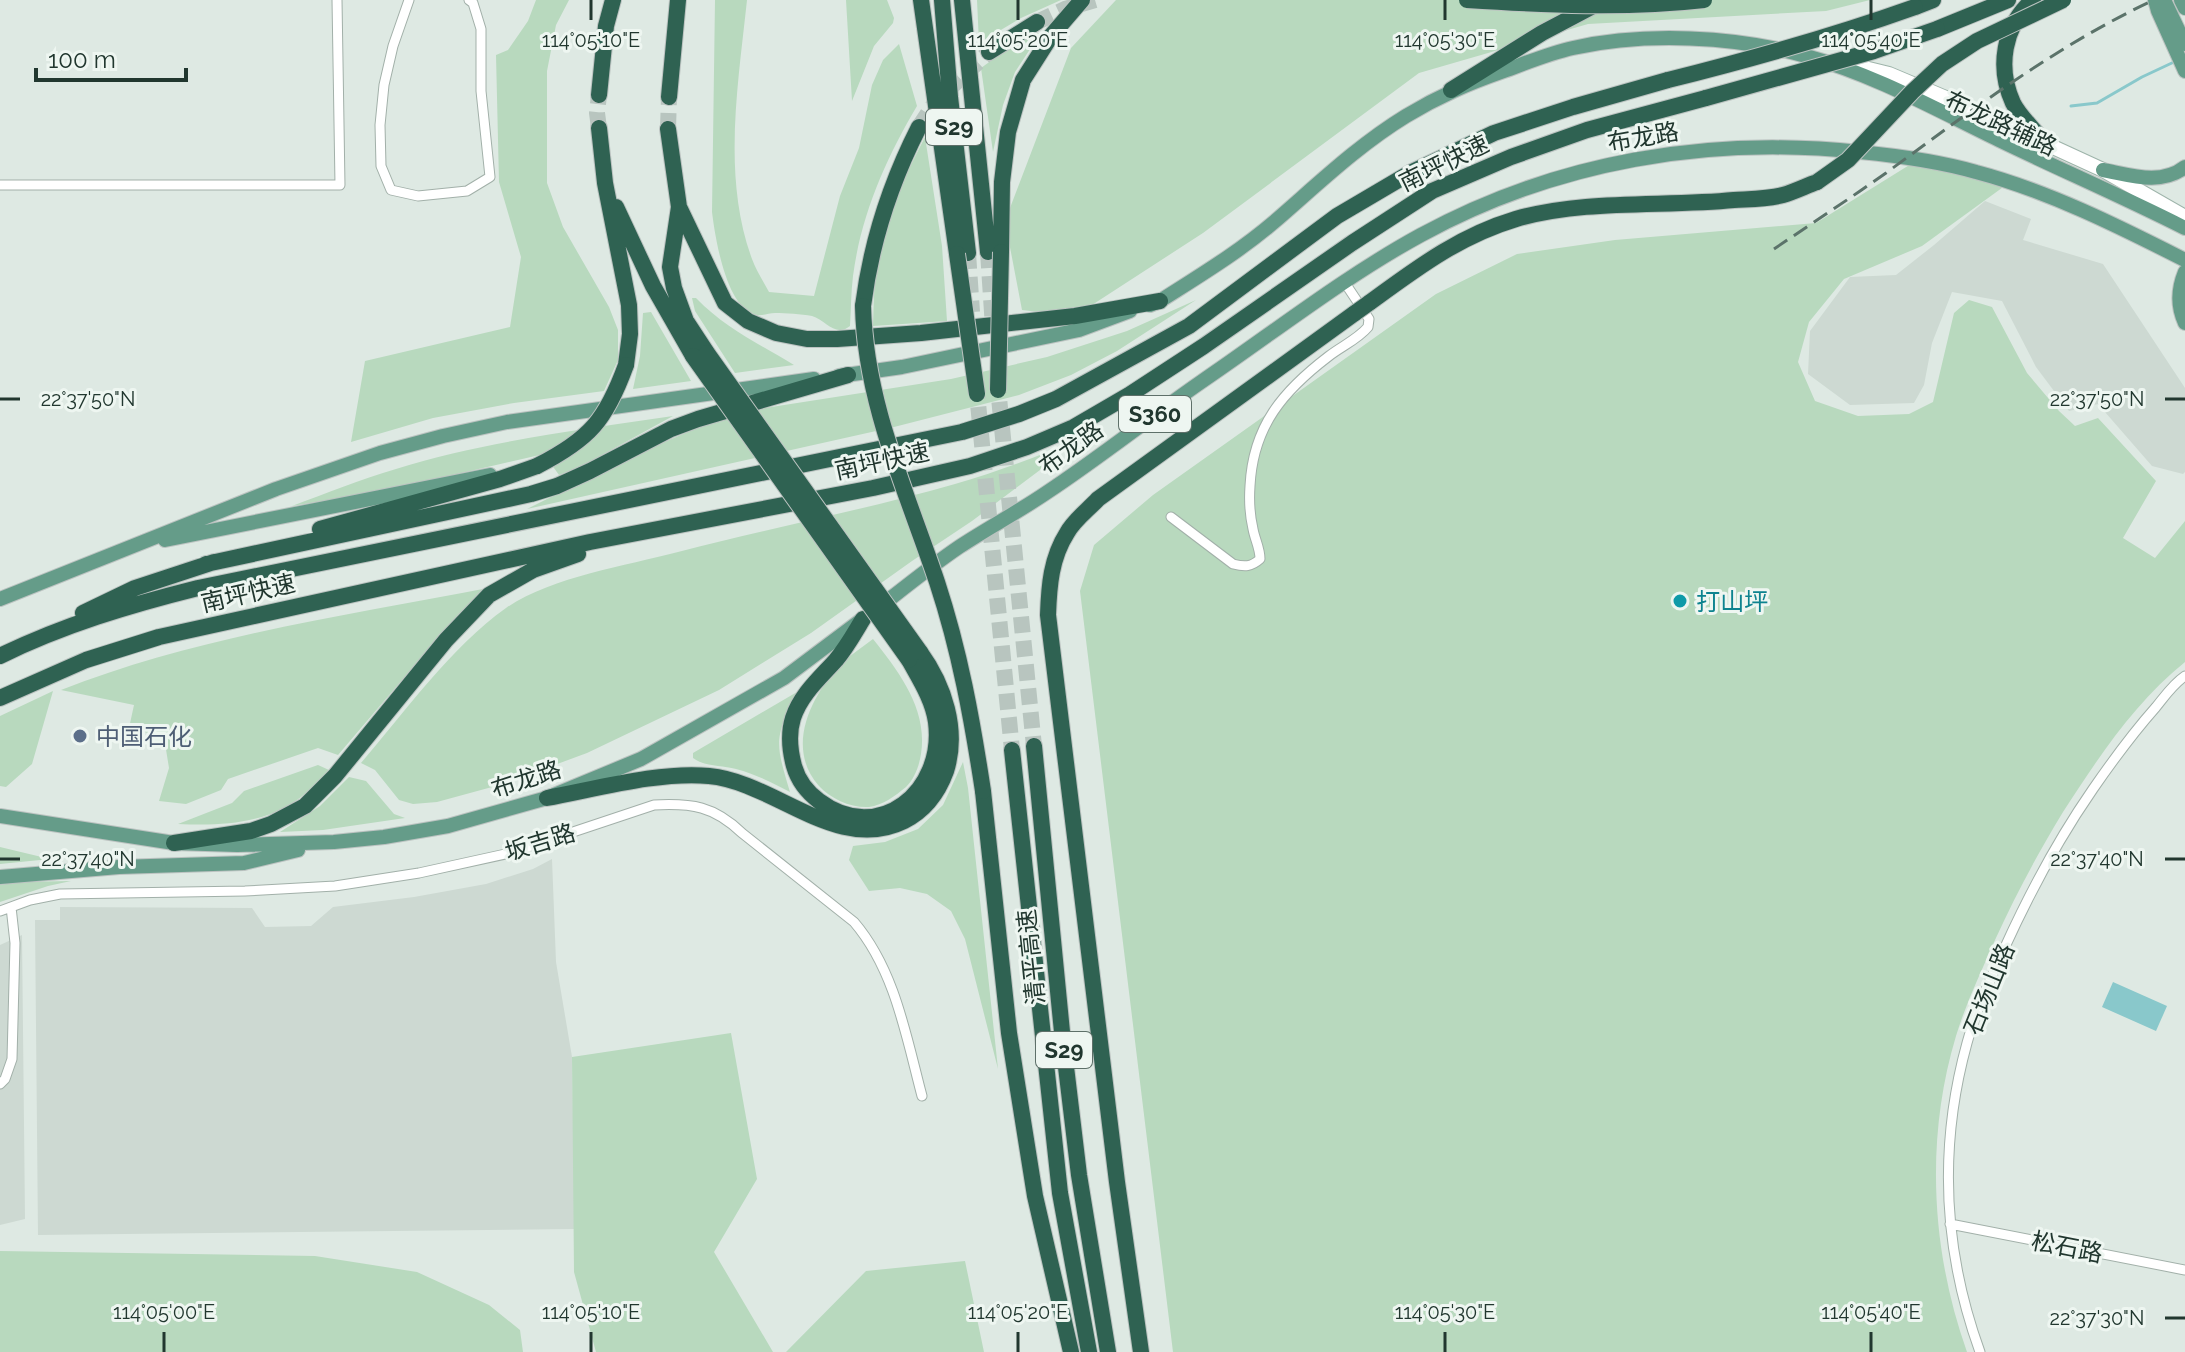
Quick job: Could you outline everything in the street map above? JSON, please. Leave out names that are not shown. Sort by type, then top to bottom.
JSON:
[{"type":"highway","points":[[599,95],[606,26],[613,0]]},
{"type":"highway","points":[[669,97],[678,0]]},
{"type":"highway","points":[[921,0],[962,254],[977,394]]},
{"type":"highway","name":"S29","points":[[942,0],[962,254]]},
{"type":"highway","name":"S29","points":[[962,0],[994,252]]},
{"type":"highway","points":[[998,390],[994,252],[1008,132],[1023,80],[1051,36],[1082,0]]},
{"type":"highway","points":[[1467,0],[1569,6],[1659,5],[1704,0]]},
{"type":"highway","points":[[1451,90],[1542,33],[1606,0]]},
{"type":"highway","name":"南坪快速","points":[[0,656],[112,612],[198,588],[962,432],[1019,414],[1056,399],[1189,326],[1337,216],[1410,173],[1494,133],[1668,80],[1767,56],[1849,31],[1933,0]]},
{"type":"highway","name":"南坪快速","points":[[0,698],[86,660],[159,637],[575,546],[873,488],[970,466],[1027,447],[1074,427],[1129,395],[1432,191],[1511,157],[1587,130],[1874,51],[2008,0]]},
{"type":"highway","points":[[2033,0],[2022,9],[2005,44],[2004,70],[2014,104],[2044,142]]},
{"type":"highway","points":[[1141,1352],[1115,1167],[1048,615],[1054,559],[1068,530],[1098,499],[1430,258],[1457,242],[1517,219],[1544,213],[1630,205],[1709,203],[1781,195],[1817,182],[1848,160],[1942,64],[1977,41],[2063,0]]},
{"type":"highway","points":[[989,52],[1037,22]]},
{"type":"highway","points":[[919,127],[893,183],[874,241],[863,306],[865,346],[887,441],[937,583],[956,644],[971,709],[1009,1033],[1032,1181],[1071,1352]]},
{"type":"highway","points":[[21,646],[135,588],[313,531],[500,479],[569,450],[588,433],[604,414],[618,388],[626,365],[630,334],[629,305],[605,183],[599,128]]},
{"type":"highway","points":[[668,129],[679,207],[670,267],[674,288],[700,354]]},
{"type":"highway","points":[[605,183],[653,286],[914,656],[936,720],[934,757],[924,785],[903,805],[871,817],[851,816],[829,808],[813,796],[798,777],[791,754],[791,722],[798,705],[837,658],[863,619]]},
{"type":"highway","points":[[679,207],[725,303],[748,321],[776,333],[807,339],[837,339],[921,333],[1075,316],[1160,301]]},
{"type":"highway","points":[[206,564],[531,494],[579,476],[671,429],[848,375]]},
{"type":"highway","points":[[174,843],[251,831],[305,806],[335,776],[446,640],[489,595],[533,570],[616,540],[656,530]]},
{"type":"highway","points":[[547,798],[673,776],[710,776],[743,783],[838,826],[881,829],[895,825],[910,818],[929,801],[943,778],[951,750],[949,720],[942,691],[933,669],[914,656]]},
{"type":"highway","name":"清平高速","points":[[1034,746],[1079,1175],[1108,1352]]},
{"type":"highway","name":"清平高速","points":[[1012,750],[1058,1177],[1089,1352]]},
{"type":"main road","points":[[2155,0],[2185,44]]},
{"type":"main road","points":[[2164,0],[2185,71]]},
{"type":"main road","points":[[2181,0],[2185,8]]},
{"type":"main road","points":[[0,599],[276,489],[380,453],[443,436],[507,422],[902,367],[1079,330],[1160,301],[1221,263],[1381,134],[1451,90],[1573,48],[1629,40],[1690,38],[1750,43],[1808,56],[1884,86],[2180,220]]},
{"type":"main road","name":"布龙路辅路","points":[[1808,56],[1889,74],[2044,142],[2103,170],[2180,220]]},
{"type":"main road","name":"布龙路","points":[[0,816],[174,843],[334,842],[448,826],[547,798],[641,759],[784,678],[956,549],[1047,492],[1345,283],[1420,236],[1460,215],[1569,174],[1645,157],[1746,146],[1815,147],[1889,155],[1948,164],[2033,191],[2185,260]]},
{"type":"main road","points":[[2103,170],[2149,179],[2176,174],[2185,167]]},
{"type":"main road","points":[[2185,272],[2179,290],[2180,312],[2185,323]]},
{"type":"main road","points":[[117,551],[537,466]]},
{"type":"main road","points":[[0,877],[107,868],[244,863],[334,842]]},
{"type":"street","points":[[0,185],[340,185],[337,0]]},
{"type":"street","points":[[409,0],[384,85],[380,125],[381,166],[391,190],[418,196],[467,191],[490,177],[481,91],[481,29],[473,3],[469,0]]},
{"type":"street","points":[[1171,517],[1233,564],[1243,567],[1260,559],[1250,496],[1252,463],[1260,434],[1285,394],[1310,370],[1368,327],[1369,319],[1345,283]]},
{"type":"street","name":"石场山路","points":[[1980,1352],[1961,1292],[1950,1224],[1949,1154],[1957,1083],[1967,1040],[1981,999],[2025,905],[2065,832],[2126,743],[2171,688],[2185,676]]},
{"type":"street","name":"坂吉路","points":[[0,911],[47,896],[77,893],[245,891],[335,886],[419,873],[510,853],[654,805],[694,806],[712,810],[727,819],[854,922],[863,933],[886,975],[897,1004],[922,1096]]},
{"type":"street","points":[[0,1084],[12,1059],[15,943],[11,907]]},
{"type":"street","name":"松石路","points":[[1950,1224],[2185,1270]]},
{"type":"shaded area","points":[[1985,201],[2031,219],[2023,240],[2103,264],[2185,388],[2183,474],[2152,466],[2098,404],[2069,411],[2036,367],[2002,301],[1952,292],[1932,343],[1924,385],[1914,403],[1850,405],[1808,374],[1810,331],[1850,277],[1896,275]]},
{"type":"shaded area","points":[[552,859],[556,962],[572,1057],[575,1229],[38,1235],[35,920],[60,920],[60,907],[252,908],[265,927],[311,926],[333,907],[486,884],[533,869]]},
{"type":"shaded area","points":[[22,935],[25,1219],[0,1225],[0,945]]},
{"type":"green space","points":[[536,0],[569,0],[556,25],[547,71],[547,183],[563,227],[609,307],[618,330],[618,360],[604,391],[433,418],[351,442],[365,361],[510,327],[521,257],[499,182],[496,55],[508,50],[528,21]]},
{"type":"green space","points":[[715,0],[747,0],[735,131],[737,196],[752,259],[769,292],[814,296],[840,196],[859,148],[872,85],[883,60],[899,44],[917,106],[885,167],[869,209],[853,276],[850,326],[845,329],[835,329],[808,315],[757,315],[746,310],[730,287],[719,254],[712,212]]},
{"type":"green space","points":[[846,0],[887,0],[894,18],[874,46],[852,101]]},
{"type":"green space","points":[[977,0],[1061,0],[1021,18],[979,43]]},
{"type":"green space","points":[[1116,0],[1870,0],[1826,11],[1588,24],[1419,73],[1203,233],[1075,316],[1022,310],[1005,221],[1071,48]]},
{"type":"green space","points":[[1031,32],[1040,34],[1015,72],[1003,105],[993,152],[981,68]]},
{"type":"green space","points":[[925,137],[942,246],[947,321],[873,326],[880,246],[899,190]]},
{"type":"green space","points":[[1919,159],[2006,185],[1922,246],[1844,279],[1809,322],[1798,362],[1815,401],[1858,416],[1909,414],[1933,402],[1954,313],[1969,300],[1992,307],[2027,373],[2059,411],[2075,426],[2098,418],[2156,481],[2123,538],[2155,558],[2185,521],[2185,662],[2134,713],[2063,812],[2003,924],[1956,1036],[1940,1115],[1936,1195],[1946,1274],[1967,1352],[1173,1352],[1080,591],[1094,545],[1153,495],[1436,294],[1517,254],[1615,240],[1816,223]]},
{"type":"green space","points":[[692,298],[731,327],[794,365],[735,373],[695,311]]},
{"type":"green space","points":[[1196,300],[1117,351],[1071,375],[1019,395],[894,427],[527,509],[641,452],[716,420],[765,408],[951,379],[1047,357],[1127,331]]},
{"type":"green space","points":[[651,312],[691,381],[633,389],[640,356],[643,313]]},
{"type":"green space","points":[[673,416],[582,466],[559,475],[544,454],[384,491],[292,506],[430,459],[533,437]]},
{"type":"green space","points":[[1075,441],[972,521],[811,633],[719,690],[587,753],[503,784],[437,802],[413,804],[399,800],[375,770],[361,763],[466,642],[524,597],[566,580],[955,484]]},
{"type":"green space","points":[[493,587],[431,646],[338,755],[318,748],[228,779],[221,790],[186,804],[159,801],[169,768],[164,737],[129,728],[134,705],[61,690],[113,671],[220,641]]},
{"type":"green space","points":[[873,639],[901,678],[916,707],[922,737],[921,754],[916,772],[906,787],[884,802],[862,807],[842,802],[819,786],[809,771],[803,738],[813,704],[832,674]]},
{"type":"green space","points":[[53,691],[32,764],[6,787],[0,786],[0,716]]},
{"type":"green space","points":[[797,692],[784,720],[779,741],[790,792],[750,773],[693,758],[693,753]]},
{"type":"green space","points":[[963,762],[998,1069],[965,939],[951,911],[927,894],[900,888],[869,891],[849,860],[853,846],[885,842],[918,829],[943,805]]},
{"type":"green space","points":[[318,765],[329,770],[306,793],[277,811],[246,821],[178,824],[232,803],[244,791]]},
{"type":"green space","points":[[349,777],[366,781],[394,814],[405,818],[323,830],[280,832],[320,806]]},
{"type":"green space","points":[[0,847],[50,859],[0,864]]},
{"type":"green space","points":[[71,881],[48,886],[0,902],[0,885]]},
{"type":"green space","points":[[731,1033],[757,1179],[714,1252],[773,1352],[596,1352],[574,1272],[572,1057]]},
{"type":"green space","points":[[0,1251],[315,1256],[417,1272],[489,1305],[520,1330],[523,1352],[0,1352]]},
{"type":"green space","points":[[965,1261],[984,1352],[786,1352],[866,1271]]},
{"type":"water","points":[[2113,982],[2167,1006],[2156,1031],[2102,1007]]},
{"type":"waterway","points":[[2071,106],[2097,103],[2174,62]]},
{"type":"tunnel","points":[[1037,22],[1095,0]]},
{"type":"tunnel","points":[[919,127],[936,101],[989,52]]},
{"type":"tunnel","points":[[599,95],[599,128]]},
{"type":"tunnel","points":[[668,129],[669,97]]},
{"type":"tunnel","points":[[988,252],[993,327]]},
{"type":"tunnel","points":[[968,253],[972,312]]},
{"type":"tunnel","points":[[997,378],[1034,746]]},
{"type":"tunnel","points":[[976,383],[1012,750]]},
{"type":"railway","points":[[1774,249],[2049,58],[2154,0]]},
{"type":"place","name":"打山坪","points":[[1680,601]]},
{"type":"place","name":"中国石化","points":[[80,736]]}]
